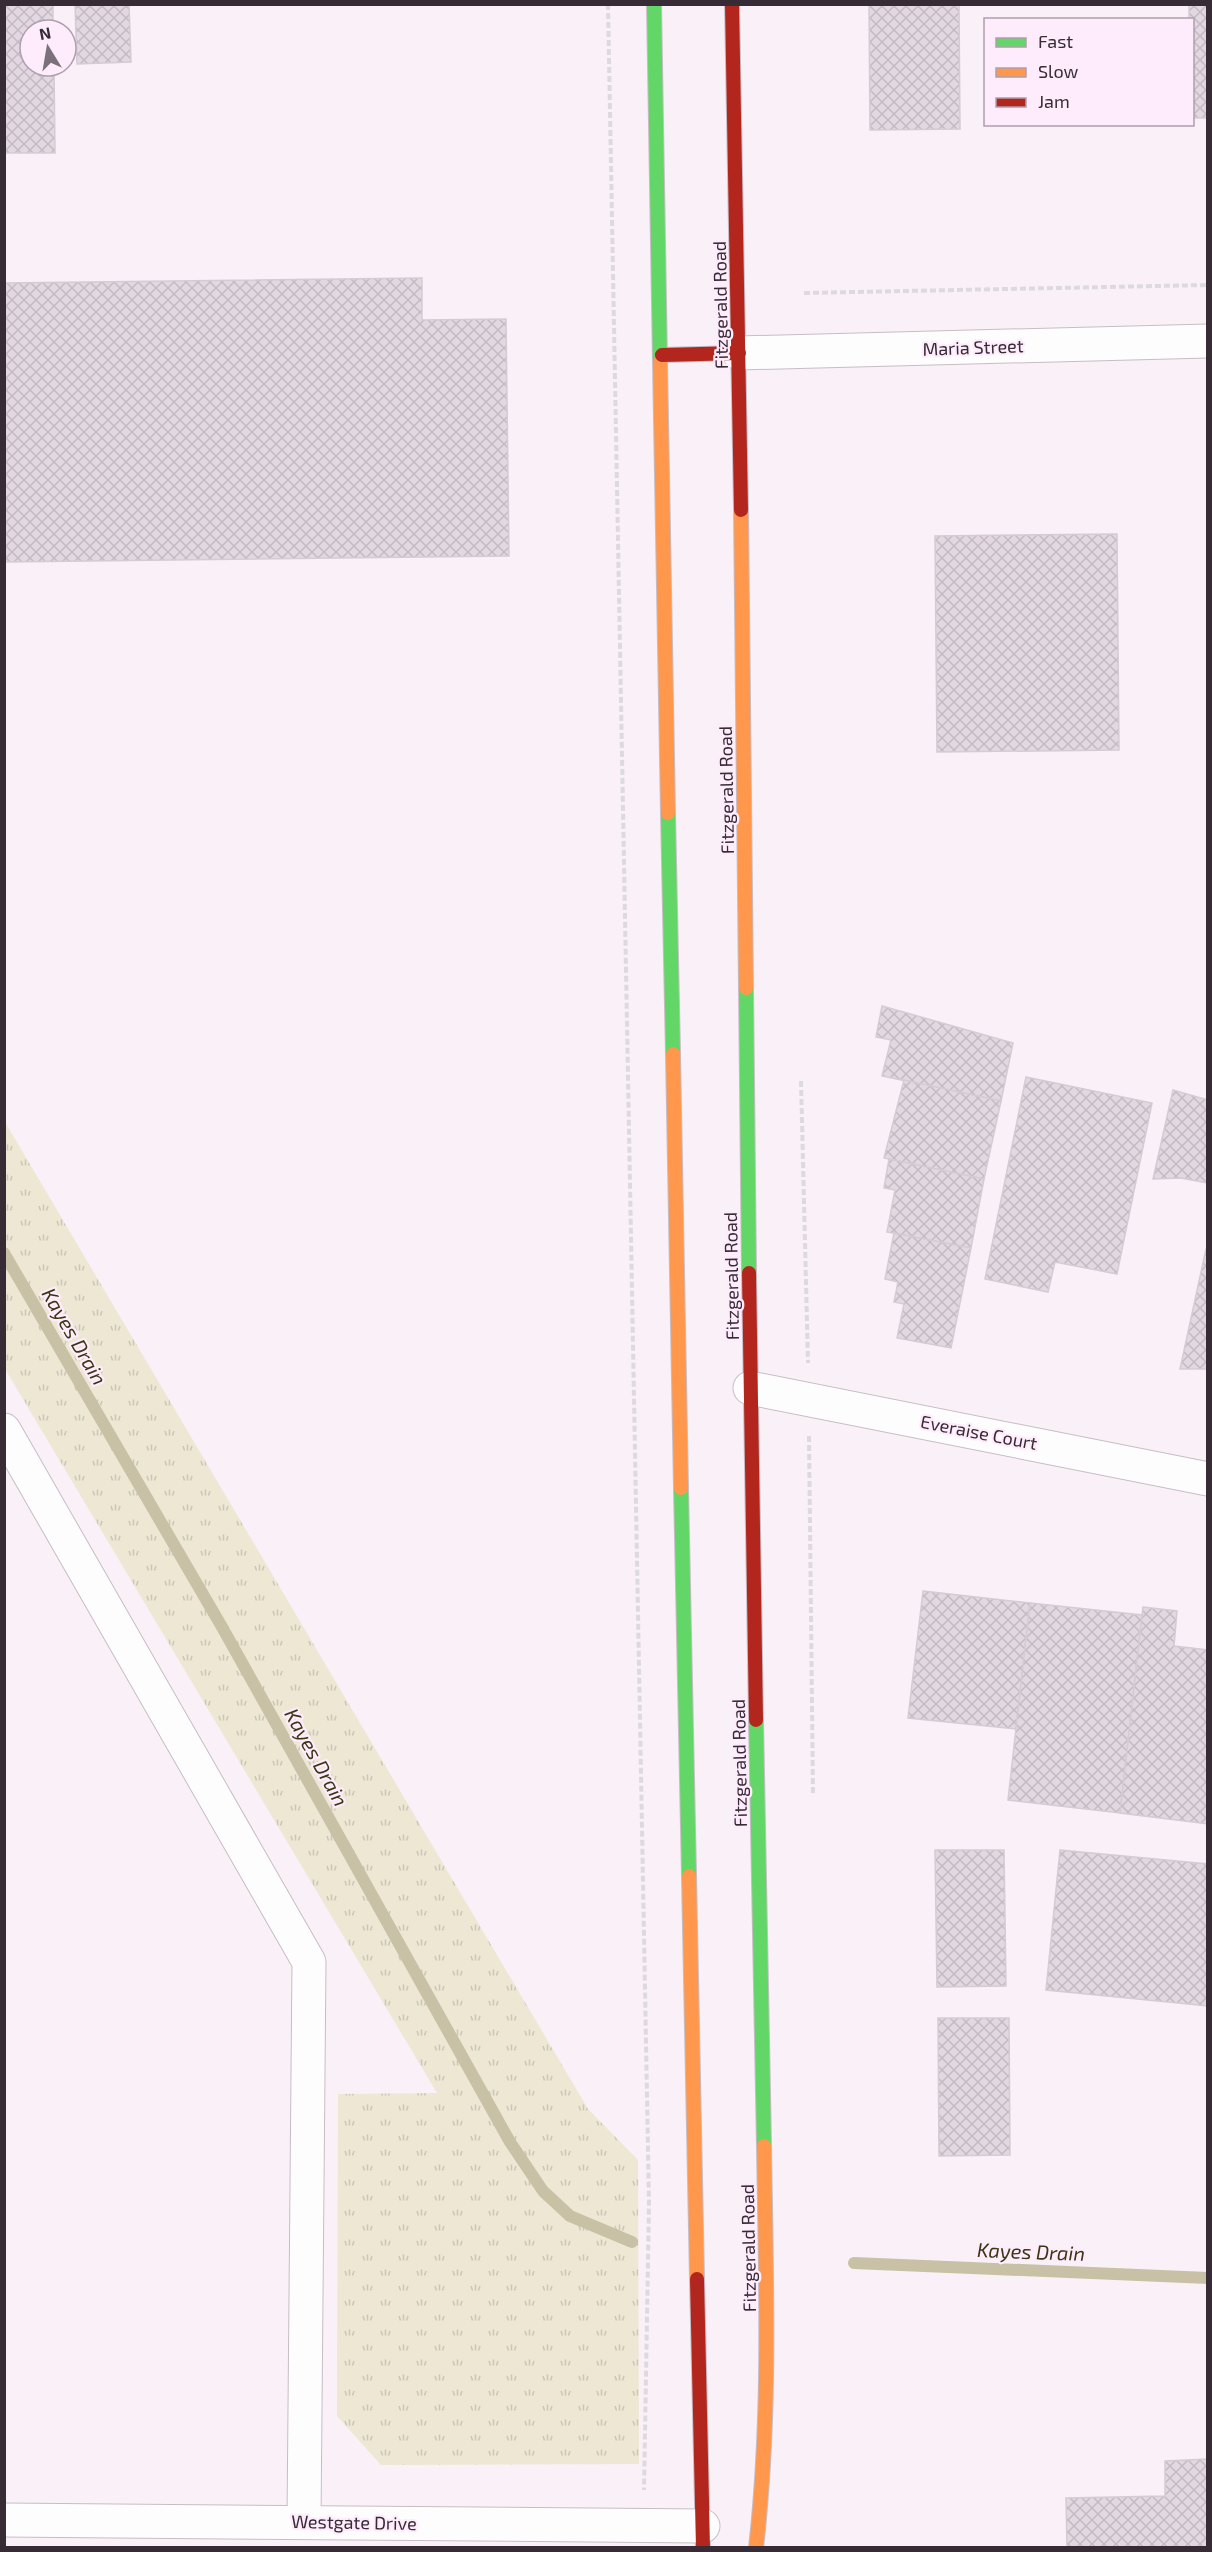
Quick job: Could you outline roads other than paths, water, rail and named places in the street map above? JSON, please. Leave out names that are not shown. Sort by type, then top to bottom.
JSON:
[{"type":"main road","points":[[654,4],[676,1246],[703,2537]]},
{"type":"main road","name":"Fitzgerald Road","points":[[732,4],[740,353],[750,1388],[768,2363],[764,2475],[756,2547]]},
{"type":"main road","points":[[662,355],[740,353]]},
{"type":"street","name":"Maria Street","points":[[740,353],[1208,341]]},
{"type":"street","name":"Everaise Court","points":[[750,1388],[1208,1479]]},
{"type":"street","points":[[4,1430],[309,1962],[304,2521]]},
{"type":"street","name":"Westgate Drive","points":[[4,2520],[643,2525],[703,2537]]},
{"type":"waterway","name":"Kayes Drain","points":[[4,1253],[222,1627],[510,2142],[543,2191],[570,2216],[632,2242]]},
{"type":"waterway","name":"Kayes Drain","points":[[854,2263],[1208,2278]]}]
